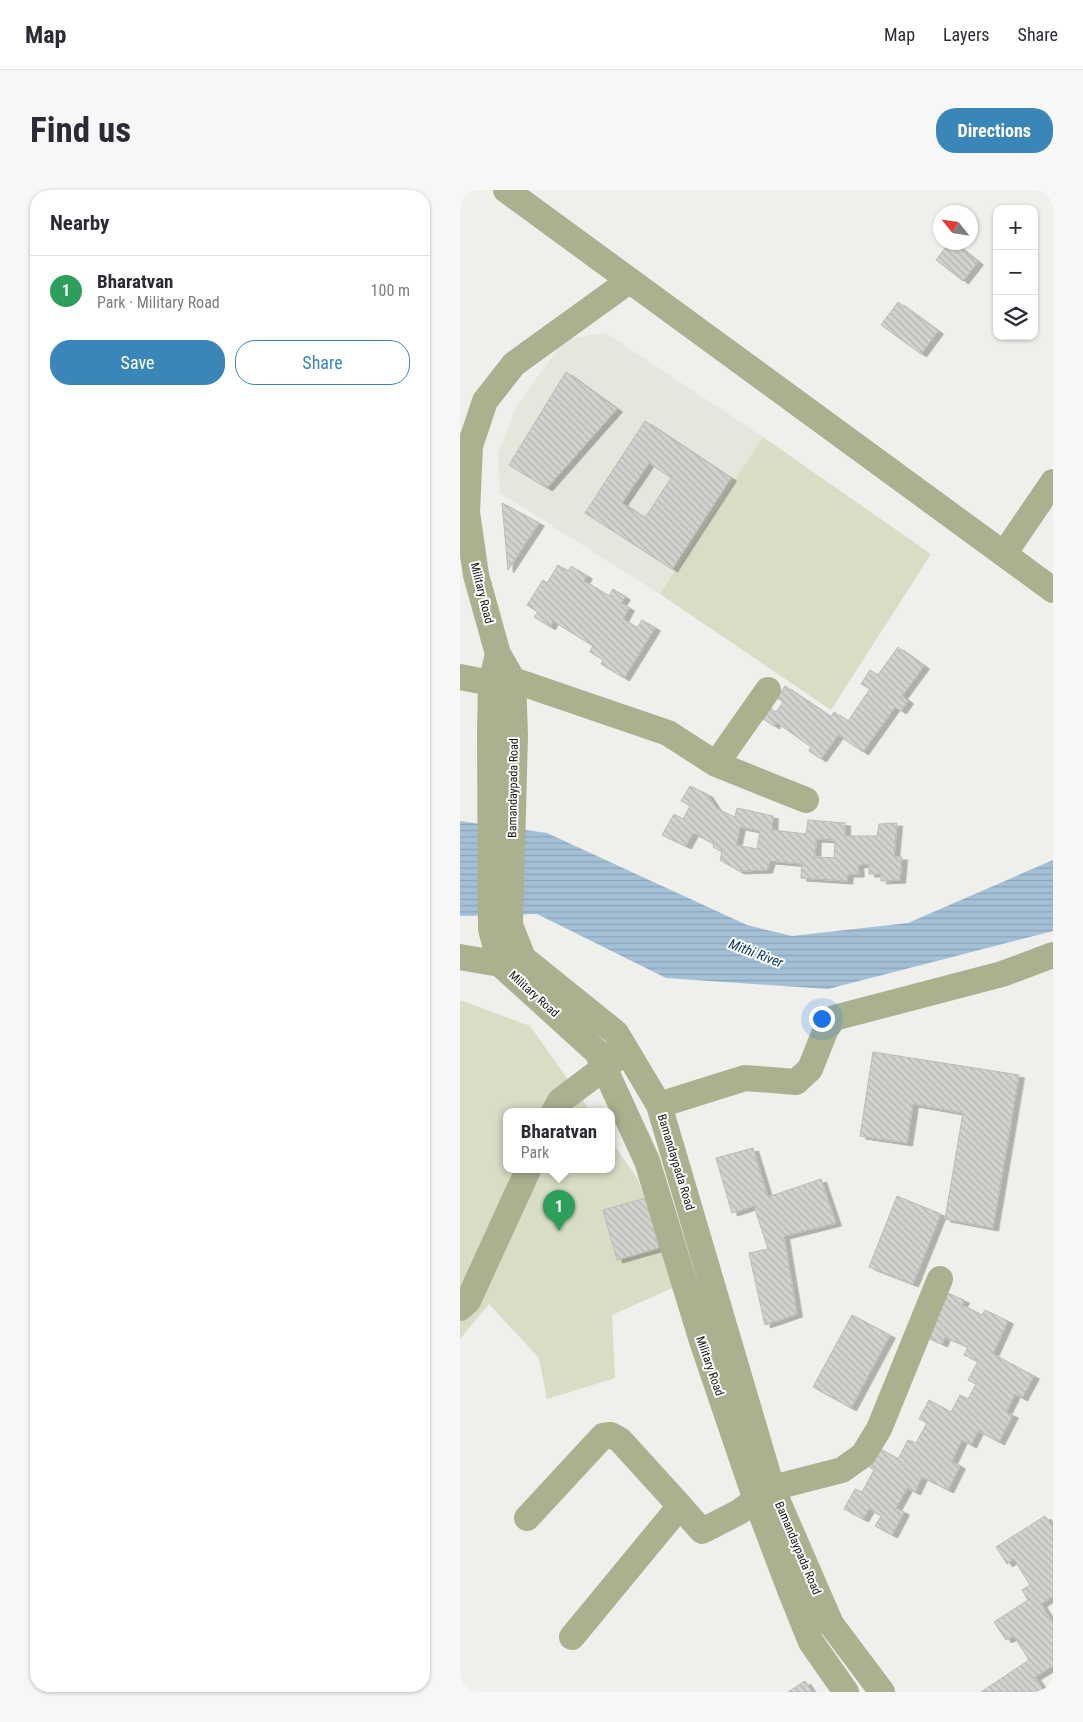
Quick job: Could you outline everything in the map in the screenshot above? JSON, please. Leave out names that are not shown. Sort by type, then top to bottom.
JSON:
[{"type":"street","points":[[506,190],[1053,590]]},
{"type":"street","name":"Military Road","points":[[498,654],[476,575],[467,512],[470,446],[485,401],[514,364],[629,281]]},
{"type":"street","points":[[1004,554],[1053,482]]},
{"type":"street","name":"Bamandaypada Road","points":[[498,654],[502,682],[502,734]]},
{"type":"street","points":[[460,677],[502,682],[668,733],[716,764],[806,800]]},
{"type":"street","points":[[716,764],[768,690]]},
{"type":"street","name":"Military Road","points":[[502,734],[501,927],[511,961],[597,1052],[604,1066],[647,1161],[726,1375],[811,1642],[846,1692]]},
{"type":"street","points":[[659,1105],[745,1078],[796,1082],[810,1069],[826,1029],[834,1018],[1002,974],[1053,955]]},
{"type":"street","points":[[460,957],[511,961]]},
{"type":"street","name":"Bamandaypada Road","points":[[511,961],[616,1033],[659,1105],[726,1375]]},
{"type":"street","points":[[556,1108],[560,1101],[604,1066],[627,1052]]},
{"type":"street","points":[[460,1308],[468,1301],[527,1173]]},
{"type":"street","points":[[527,1518],[603,1436],[610,1435],[620,1440],[702,1531],[764,1494],[842,1470],[863,1455],[879,1428],[940,1279]]},
{"type":"street","name":"Bamandaypada Road","points":[[764,1494],[831,1624],[882,1692]]},
{"type":"street","points":[[572,1637],[680,1506]]},
{"type":"shaded area","points":[[606,333],[763,437],[660,594],[500,493],[498,454],[517,405],[565,339]]},
{"type":"green space","points":[[763,437],[931,554],[831,710],[660,594]]},
{"type":"green space","points":[[460,1000],[530,1026],[588,1108],[503,1108],[503,1173],[615,1173],[615,1146],[637,1178],[679,1285],[612,1315],[615,1378],[547,1399],[539,1358],[489,1304],[460,1339]]},
{"type":"water","name":"Mithi River","points":[[460,821],[547,833],[747,925],[792,936],[908,923],[1053,860],[1053,931],[828,989],[666,978],[537,914],[460,916]]},
{"type":"building","points":[[944,250],[963,250],[978,262],[963,281],[936,260]]},
{"type":"building","points":[[898,302],[938,331],[921,354],[881,325]]},
{"type":"building","points":[[566,372],[617,409],[547,488],[509,465]]},
{"type":"building","points":[[645,421],[731,478],[672,569],[585,513]],"holes":[[[649,463],[671,478],[645,518],[622,503]]]},
{"type":"building","points":[[502,503],[539,523],[508,570]]},
{"type":"building","points":[[558,565],[568,571],[571,566],[587,576],[584,581],[609,596],[613,589],[625,597],[621,603],[629,608],[623,619],[637,628],[642,620],[655,628],[624,678],[601,664],[603,660],[590,652],[593,646],[553,621],[550,627],[534,617],[538,612],[527,605],[543,580],[547,583]]},
{"type":"building","points":[[898,647],[924,666],[902,696],[908,701],[901,711],[895,707],[863,752],[838,735],[821,759],[809,751],[811,747],[776,722],[774,726],[763,719],[771,708],[776,712],[783,702],[777,698],[785,686],[831,717],[834,712],[848,721],[870,689],[861,684],[870,670],[878,675]]},
{"type":"building","points":[[690,786],[707,794],[717,809],[735,817],[737,808],[773,816],[772,830],[806,834],[808,820],[845,823],[845,836],[877,836],[879,824],[897,823],[894,857],[902,857],[900,880],[881,881],[881,874],[869,874],[869,864],[858,865],[859,874],[848,874],[847,881],[801,878],[802,864],[770,861],[767,870],[739,871],[720,860],[722,852],[713,847],[714,844],[693,833],[686,846],[662,835],[674,814],[683,819],[690,806],[681,801]],"holes":[[[740,827],[760,831],[757,849],[736,845]],[[816,839],[835,840],[834,858],[815,857]]]},
{"type":"building","points":[[873,1052],[1019,1075],[993,1228],[945,1219],[963,1113],[913,1104],[907,1143],[860,1136]]},
{"type":"building","points":[[753,1148],[768,1197],[821,1179],[836,1223],[784,1236],[797,1314],[765,1325],[749,1253],[768,1249],[754,1206],[732,1213],[716,1158]]},
{"type":"building","points":[[897,1196],[941,1214],[913,1284],[869,1267]]},
{"type":"building","points":[[646,1198],[659,1248],[617,1260],[603,1210]]},
{"type":"building","points":[[938,1289],[964,1300],[962,1305],[982,1315],[985,1310],[1008,1321],[993,1354],[1034,1376],[1022,1398],[1015,1394],[1006,1412],[1013,1415],[999,1442],[978,1431],[971,1445],[962,1440],[952,1461],[960,1466],[948,1490],[922,1477],[915,1492],[907,1488],[896,1508],[904,1512],[892,1535],[875,1526],[881,1516],[869,1509],[863,1519],[844,1509],[855,1489],[862,1492],[874,1470],[868,1466],[877,1447],[898,1459],[908,1440],[916,1443],[927,1423],[919,1419],[929,1400],[951,1412],[960,1395],[968,1399],[976,1384],[968,1380],[978,1361],[964,1355],[968,1347],[945,1337],[942,1344],[918,1333]]},
{"type":"building","points":[[852,1315],[890,1335],[851,1408],[813,1387]]},
{"type":"building","points":[[1045,1516],[1053,1528],[1053,1596],[1041,1604],[1053,1623],[1053,1666],[1035,1677],[1045,1692],[981,1692],[1029,1660],[1014,1636],[1006,1640],[994,1622],[1028,1600],[1022,1590],[1030,1585],[1014,1559],[1007,1564],[996,1547]]},
{"type":"building","points":[[805,1681],[812,1692],[788,1692]]},
{"type":"place","name":"Bharatvan","points":[[559,1231]]}]
